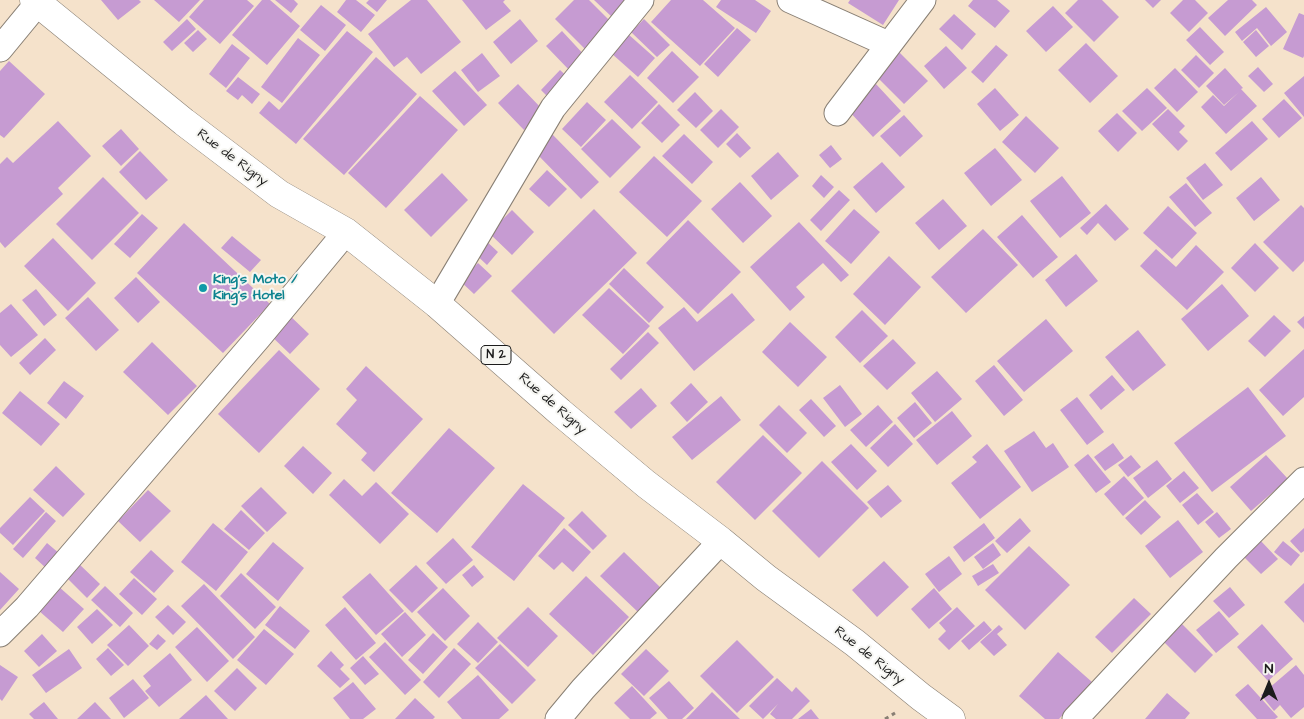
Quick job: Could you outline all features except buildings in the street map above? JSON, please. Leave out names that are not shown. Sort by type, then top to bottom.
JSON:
[{"type":"main road","name":"Rue de Rigny","points":[[35,2],[184,122],[280,194],[346,232],[438,304],[560,412],[646,484],[766,578],[855,643],[951,719]]},
{"type":"street","points":[[438,304],[553,108],[641,0]]},
{"type":"street","points":[[790,0],[888,44]]},
{"type":"street","points":[[836,113],[923,0]]},
{"type":"street","points":[[0,49],[35,2]]},
{"type":"street","points":[[0,634],[27,606],[246,352],[346,232]]},
{"type":"street","points":[[1075,719],[1226,558],[1304,480]]},
{"type":"street","points":[[558,719],[583,689],[721,541]]},
{"type":"place","name":"King's Moto / King's Hotel","points":[[203,288]]}]
